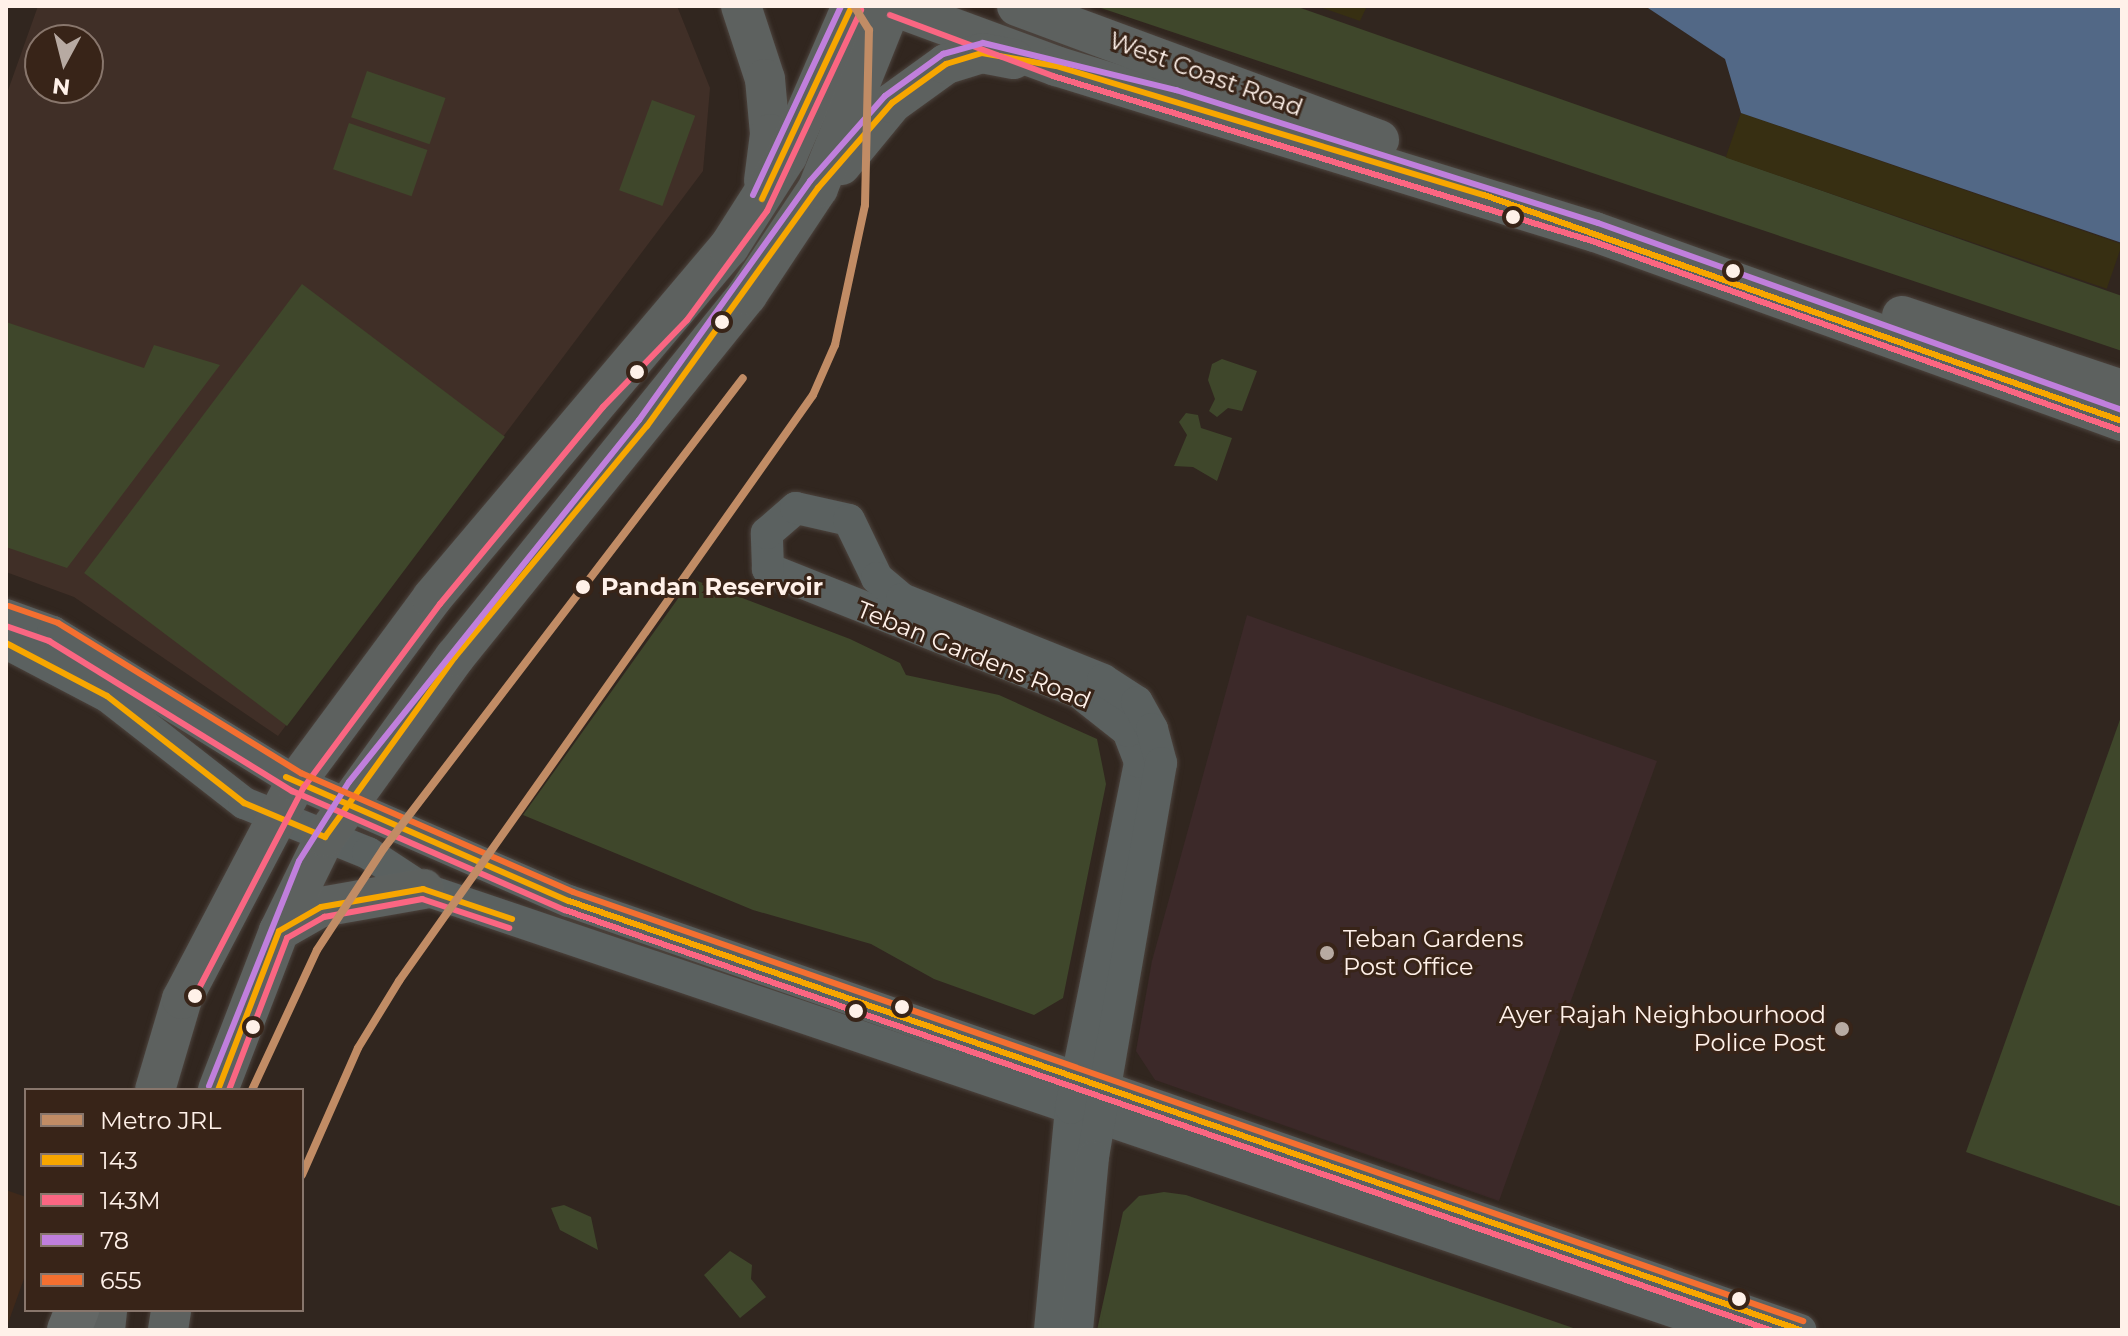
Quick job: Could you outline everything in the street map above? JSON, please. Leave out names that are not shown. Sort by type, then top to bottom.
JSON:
[{"type":"main road","points":[[741,6],[769,108],[759,205]]},
{"type":"main road","points":[[156,1088],[182,999],[296,782],[432,598],[596,400],[679,314],[759,205],[852,6]]},
{"type":"main road","points":[[818,188],[892,6]]},
{"type":"main road","name":"West Coast Road","points":[[892,6],[1056,66],[1512,204],[2122,421]]},
{"type":"main road","name":"West Coast Road","points":[[1017,6],[1426,159],[2122,390]]},
{"type":"main road","points":[[219,1088],[279,931],[336,820],[455,657],[657,414],[818,188],[892,103],[946,64],[982,53],[1056,66]]},
{"type":"main road","points":[[279,931],[321,907],[423,889]]},
{"type":"street","name":"Teban Gardens Road","points":[[1050,1330],[1088,1097],[1136,804],[1140,762],[1128,731],[1080,693],[786,582],[768,569],[762,550],[777,518],[796,508],[849,520],[877,578],[902,599],[1103,680],[1137,702],[1152,729],[1161,763],[1088,1097],[1077,1330]]},
{"type":"street","points":[[6,615],[53,632],[296,782],[336,820],[423,889],[1088,1097],[1800,1330]]},
{"type":"street","points":[[6,643],[107,696],[244,803],[276,817],[336,820],[569,901],[1088,1097],[1728,1330]]},
{"type":"shaded area","points":[[38,6],[677,6],[710,88],[703,171],[278,736],[74,597],[6,572],[6,96],[24,45],[24,104],[104,104],[104,24],[32,24]]},
{"type":"shaded area","points":[[1247,615],[1657,761],[1499,1201],[1155,1080],[1136,1051],[1152,961]]},
{"type":"shaded area","points":[[6,1190],[24,1196],[24,1279],[6,1329]]},
{"type":"green space","points":[[1095,6],[1295,6],[2122,296],[2122,351]]},
{"type":"green space","points":[[367,71],[445,98],[430,144],[351,117]]},
{"type":"green space","points":[[652,100],[695,116],[662,206],[619,190]]},
{"type":"green space","points":[[349,123],[427,150],[412,196],[333,169]]},
{"type":"green space","points":[[302,284],[505,437],[287,726],[84,573]]},
{"type":"green space","points":[[6,322],[144,368],[154,345],[220,365],[67,568],[6,547]]},
{"type":"green space","points":[[1222,359],[1257,371],[1242,411],[1228,408],[1217,417],[1209,411],[1215,399],[1208,380],[1212,364]]},
{"type":"green space","points":[[1186,413],[1198,415],[1201,428],[1232,438],[1217,481],[1193,467],[1174,466],[1187,435],[1179,422]]},
{"type":"green space","points":[[692,579],[850,639],[900,663],[906,675],[999,695],[1097,739],[1106,784],[1063,998],[1034,1015],[934,979],[871,944],[753,910],[523,815]]},
{"type":"green space","points":[[2122,714],[2122,1207],[1966,1152]]},
{"type":"green space","points":[[1164,1192],[1186,1195],[1579,1330],[1097,1330],[1123,1212],[1139,1196]]},
{"type":"green space","points":[[564,1205],[591,1217],[598,1250],[560,1230],[551,1208]]},
{"type":"green space","points":[[730,1251],[752,1265],[751,1279],[766,1297],[740,1318],[704,1275]]},
{"type":"sand","points":[[1317,6],[1367,6],[1360,21]]},
{"type":"sand","points":[[1741,113],[2122,244],[2107,289],[1726,157]]},
{"type":"water","points":[[1645,6],[2122,6],[2122,243],[1741,113],[1725,59]]},
{"type":"metro line","name":"JRL","points":[[304,1170],[358,1048],[399,981],[813,395],[835,345],[865,205],[869,30],[854,6]]},
{"type":"metro line","name":"JRL","points":[[253,1088],[317,950],[384,848],[743,378]]},
{"type":"transit line","name":"78","points":[[753,195],[841,6]]},
{"type":"transit line","name":"143","points":[[762,199],[852,6]]},
{"type":"transit line","name":"143M","points":[[195,996],[304,787],[440,604],[603,407],[687,320],[767,211],[861,10]]},
{"type":"transit line","name":"143M","points":[[890,15],[1053,76],[1592,241],[2119,430]]},
{"type":"transit line","name":"78","points":[[209,1086],[299,861],[349,782],[639,420],[810,181],[885,96],[943,54],[983,43],[1176,90],[1598,223],[2122,410]]},
{"type":"transit line","name":"143","points":[[6,643],[107,696],[244,803],[325,837],[455,657],[647,426],[818,188],[892,103],[946,64],[982,53],[1056,66],[1484,195],[2122,421]]},
{"type":"transit line","name":"655","points":[[9,606],[58,623],[301,773],[573,892],[1803,1321]]},
{"type":"transit line","name":"143M","points":[[6,626],[49,641],[292,791],[565,910],[1770,1330]]},
{"type":"transit line","name":"143","points":[[286,777],[569,901],[1800,1330]]},
{"type":"transit line","name":"143","points":[[219,1088],[279,931],[321,907],[423,889],[512,919]]},
{"type":"transit line","name":"143M","points":[[230,1088],[287,938],[324,917],[422,899],[509,928]]},
{"type":"place","name":"Pandan Reservoir","points":[[583,587]]},
{"type":"place","name":"Teban Gardens Post Office","points":[[1327,953]]},
{"type":"place","name":"Ayer Rajah Neighbourhood Police Post","points":[[1842,1029]]}]
